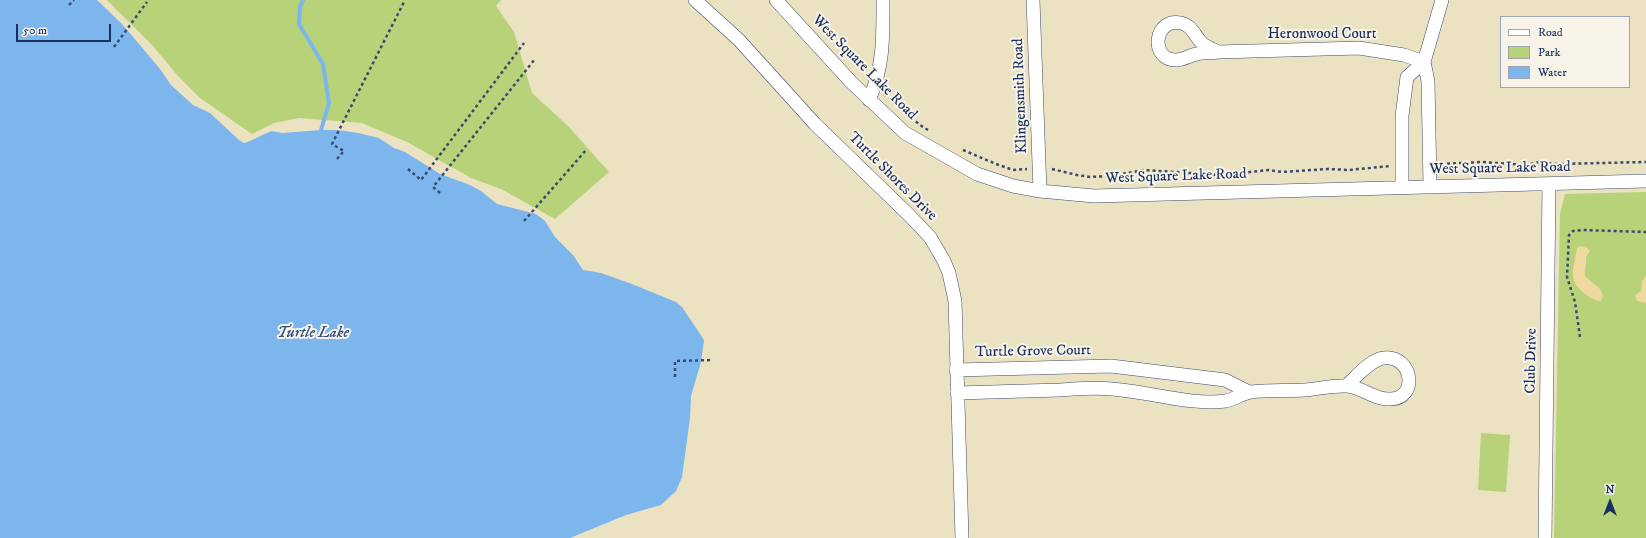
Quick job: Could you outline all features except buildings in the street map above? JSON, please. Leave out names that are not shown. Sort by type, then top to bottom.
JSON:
[{"type":"street","name":"Turtle Shores Drive","points":[[695,0],[739,40],[815,124],[930,237],[944,261],[952,287],[956,324],[956,370],[962,538]]},
{"type":"street","name":"West Square Lake Road","points":[[776,0],[869,100],[905,133],[977,174],[1013,186],[1040,192],[1094,196],[1646,180]]},
{"type":"street","points":[[869,100],[877,82],[883,51],[884,0]]},
{"type":"street","name":"Klingensmith Road","points":[[1033,0],[1040,192]]},
{"type":"street","points":[[1430,186],[1428,81],[1424,62],[1442,0]]},
{"type":"street","name":"Heronwood Court","points":[[1218,52],[1359,48],[1404,55],[1424,62]]},
{"type":"street","points":[[1402,187],[1402,116],[1407,77],[1424,62]]},
{"type":"street","name":"Club Drive","points":[[1545,538],[1549,184]]},
{"type":"street","name":"Turtle Grove Court","points":[[957,393],[1110,388],[1207,401],[1226,401],[1249,392],[1304,390],[1346,386],[1360,388],[1383,399],[1391,400],[1400,397],[1406,391],[1410,376],[1407,369],[1402,364],[1385,357],[1377,359],[1369,364],[1346,386]]},
{"type":"street","name":"Turtle Grove Court","points":[[1110,388],[1111,366]]},
{"type":"street","name":"Turtle Grove Court","points":[[956,370],[1111,366],[1225,380],[1249,392]]},
{"type":"path","points":[[69,5],[74,0]]},
{"type":"path","points":[[337,159],[344,151],[332,144],[405,0]]},
{"type":"path","points":[[114,47],[147,2]]},
{"type":"path","points":[[408,169],[420,180],[524,43]]},
{"type":"path","points":[[440,192],[433,187],[535,59]]},
{"type":"path","points":[[885,95],[920,125],[933,133]]},
{"type":"path","points":[[958,148],[1013,170],[1030,168]]},
{"type":"path","points":[[524,221],[587,149]]},
{"type":"path","points":[[1444,164],[1482,162],[1526,165],[1539,162],[1557,164],[1646,162]]},
{"type":"path","points":[[1046,167],[1090,177],[1111,176],[1144,170],[1221,175],[1269,170],[1282,172],[1328,169],[1348,170],[1389,166]]},
{"type":"path","points":[[1580,337],[1576,308],[1567,277],[1569,235],[1573,231],[1583,230],[1646,232]]},
{"type":"path","points":[[675,377],[675,361],[713,360]]},
{"type":"green space","points":[[107,0],[501,0],[496,6],[514,32],[532,93],[569,127],[609,172],[555,219],[501,189],[471,178],[407,142],[362,123],[299,118],[274,123],[252,134],[200,98],[179,77],[152,45]]},
{"type":"green space","points":[[1646,192],[1646,538],[1554,538],[1560,214],[1565,194]]},
{"type":"green space","points":[[1481,433],[1510,435],[1506,492],[1478,490]]},
{"type":"sand","points":[[1580,246],[1587,248],[1590,251],[1586,257],[1585,276],[1600,289],[1603,296],[1601,301],[1594,300],[1578,288],[1573,278],[1577,248]]},
{"type":"sand","points":[[1646,276],[1646,303],[1637,301],[1635,295],[1641,291],[1642,281]]},
{"type":"water","name":"Turtle Lake","points":[[0,0],[97,0],[123,25],[160,69],[171,85],[193,105],[210,113],[244,143],[271,131],[282,133],[338,130],[379,138],[440,174],[470,185],[481,191],[497,204],[536,214],[545,221],[555,237],[573,255],[583,270],[601,273],[676,302],[682,307],[704,340],[701,362],[691,396],[690,418],[682,477],[676,491],[661,505],[626,515],[570,538],[0,538]]},
{"type":"waterway","points":[[303,0],[300,7],[299,24],[323,64],[329,103],[321,130]]}]
